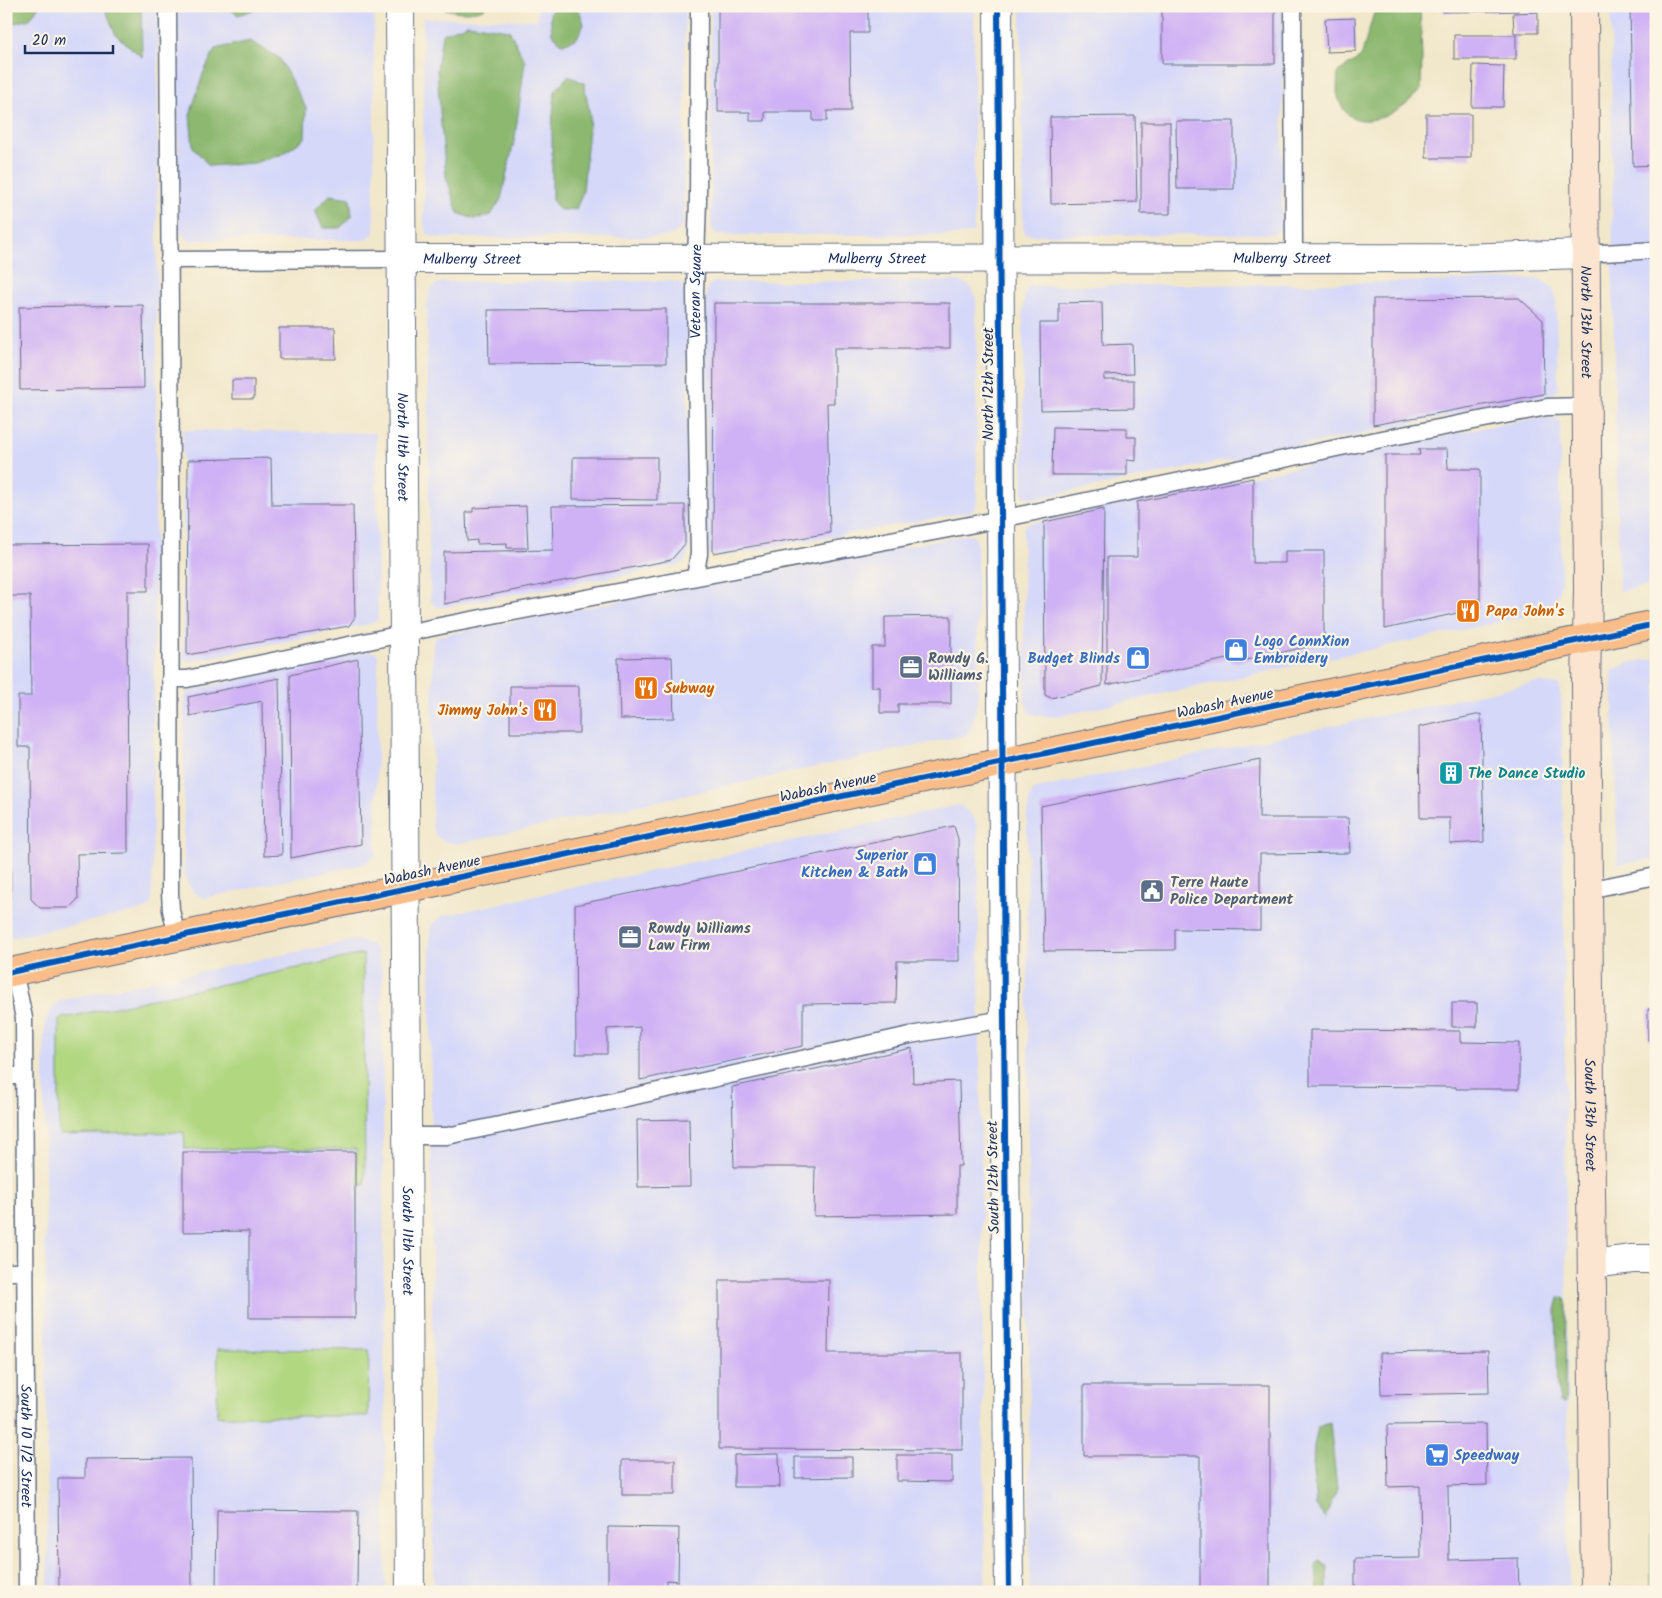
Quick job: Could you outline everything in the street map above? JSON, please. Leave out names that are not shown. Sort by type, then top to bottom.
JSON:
[{"type":"main road","name":"North 13th Street","points":[[1584,6],[1587,638]]},
{"type":"main road","name":"Wabash Avenue","points":[[10,972],[1656,624]]},
{"type":"main road","name":"South 13th Street","points":[[1587,638],[1595,1592]]},
{"type":"street","name":"North 11th Street","points":[[400,6],[405,889]]},
{"type":"street","name":"North 12th Street","points":[[998,6],[1003,762]]},
{"type":"street","name":"Mulberry Street","points":[[402,259],[1475,258],[1585,254]]},
{"type":"street","name":"South 12th Street","points":[[1003,762],[1010,1592]]},
{"type":"street","name":"South 11th Street","points":[[405,889],[410,1592]]},
{"type":"street","points":[[1592,1264],[1632,1259],[1656,1259]]},
{"type":"lane","points":[[168,6],[171,480],[170,894],[171,910],[177,937]]},
{"type":"lane","name":"Veteran Square","points":[[695,577],[699,554],[695,292],[698,200],[699,6]]},
{"type":"lane","points":[[1294,6],[1294,258]]},
{"type":"lane","points":[[1585,254],[1656,250]]},
{"type":"lane","name":"Mulberry Street","points":[[169,260],[402,259]]},
{"type":"lane","points":[[170,679],[187,679],[367,640],[1001,519],[1346,446],[1505,415],[1547,407],[1586,406]]},
{"type":"lane","points":[[1588,890],[1656,876]]},
{"type":"lane","name":"South 10 1/2 Street","points":[[10,972],[24,1018],[27,1592]]},
{"type":"lane","points":[[406,1136],[447,1136],[910,1035],[1004,1019]]},
{"type":"lane","points":[[6,1076],[24,1076]]},
{"type":"lane","points":[[6,1272],[25,1272]]},
{"type":"shaded area","points":[[6,6],[158,6],[152,904],[144,910],[6,939]]},
{"type":"shaded area","points":[[177,6],[374,6],[374,233],[365,240],[189,240],[182,234],[179,225]]},
{"type":"shaded area","points":[[538,6],[685,6],[684,222],[677,232],[666,237],[445,238],[434,237],[427,233],[424,222],[423,18],[537,20]]},
{"type":"shaded area","points":[[711,6],[974,6],[974,231],[964,235],[717,235],[711,227]]},
{"type":"shaded area","points":[[1021,6],[1283,6],[1282,224],[1279,231],[1274,234],[1027,234],[1024,231],[1023,224]]},
{"type":"shaded area","points":[[1611,6],[1656,6],[1656,585],[1619,591],[1613,297]]},
{"type":"shaded area","points":[[1540,279],[1554,291],[1556,299],[1558,388],[1555,393],[1544,397],[1038,498],[1024,497],[1023,310],[1026,289],[1029,286],[1300,284]]},
{"type":"shaded area","points":[[671,281],[680,283],[686,288],[690,544],[685,560],[680,565],[437,607],[430,600],[427,305],[430,291],[435,285],[442,282]]},
{"type":"shaded area","points":[[959,281],[969,286],[976,297],[977,503],[973,511],[719,557],[710,555],[707,551],[706,294],[708,286],[714,282]]},
{"type":"shaded area","points":[[1544,417],[1559,420],[1560,424],[1561,583],[1557,598],[1550,607],[1541,613],[1055,717],[1033,715],[1029,711],[1025,702],[1023,529],[1027,524],[1477,429]]},
{"type":"shaded area","points":[[183,430],[376,433],[378,619],[365,625],[186,661],[183,658]]},
{"type":"shaded area","points":[[972,535],[976,539],[977,544],[978,698],[972,728],[966,735],[456,844],[444,841],[436,836],[432,826],[433,643],[437,636]]},
{"type":"shaded area","points":[[370,651],[378,654],[375,856],[364,864],[204,898],[194,893],[187,882],[184,870],[184,699],[188,691]]},
{"type":"shaded area","points":[[1656,658],[1656,859],[1618,864],[1612,671],[1628,663]]},
{"type":"shaded area","points":[[1538,682],[1559,685],[1562,705],[1569,1592],[1030,1592],[1027,813],[1031,793],[1036,789]]},
{"type":"shaded area","points":[[959,805],[968,811],[975,820],[978,830],[985,1592],[434,1592],[431,925],[442,916]]},
{"type":"shaded area","points":[[355,940],[371,944],[376,949],[382,971],[386,1592],[48,1592],[44,1039],[46,1018],[54,1006],[61,1000]]},
{"type":"green space","points":[[6,6],[39,6],[30,19],[7,25]]},
{"type":"green space","points":[[104,6],[141,6],[142,57],[116,35]]},
{"type":"green space","points":[[227,6],[265,6],[238,15]]},
{"type":"green space","points":[[445,6],[485,6],[484,9],[464,12],[445,9]]},
{"type":"green space","points":[[560,6],[578,7],[584,24],[577,38],[563,44],[552,34],[550,12]]},
{"type":"green space","points":[[1376,6],[1420,6],[1421,90],[1403,106],[1387,115],[1360,120],[1352,117],[1340,103],[1337,91],[1338,72],[1361,57]]},
{"type":"green space","points":[[468,24],[509,30],[525,61],[515,137],[501,199],[491,215],[474,219],[458,213],[446,176],[437,69],[442,34]]},
{"type":"green space","points":[[250,41],[279,58],[306,108],[305,138],[283,154],[254,163],[209,166],[193,147],[190,115],[203,74],[215,49]]},
{"type":"green space","points":[[568,76],[584,83],[590,116],[583,191],[576,209],[560,210],[552,200],[552,128],[555,91]]},
{"type":"green space","points":[[330,195],[350,198],[352,216],[340,228],[323,228],[315,210]]},
{"type":"green space","points":[[363,954],[365,1185],[358,1185],[356,1149],[185,1149],[184,1132],[59,1135],[59,1019]]},
{"type":"green space","points":[[1565,1297],[1565,1403],[1560,1402],[1558,1391],[1556,1310],[1559,1298]]},
{"type":"green space","points":[[218,1349],[369,1350],[368,1416],[217,1416]]},
{"type":"green space","points":[[1330,1423],[1337,1489],[1325,1518],[1316,1506],[1313,1471],[1314,1446],[1318,1427]]},
{"type":"green space","points":[[1651,1517],[1656,1517],[1656,1592],[1651,1592]]},
{"type":"green space","points":[[1319,1561],[1327,1566],[1327,1592],[1318,1592],[1316,1566]]},
{"type":"building","points":[[718,6],[868,6],[868,33],[850,33],[851,111],[827,111],[827,121],[813,121],[813,112],[765,112],[765,121],[750,121],[750,112],[718,112]]},
{"type":"building","points":[[1162,6],[1275,6],[1275,64],[1162,64]]},
{"type":"building","points":[[1443,6],[1518,6],[1518,11],[1443,12]]},
{"type":"building","points":[[1630,6],[1656,6],[1656,165],[1633,166]]},
{"type":"building","points":[[1538,12],[1538,33],[1514,33],[1513,13]]},
{"type":"building","points":[[1355,18],[1356,51],[1327,52],[1325,19]]},
{"type":"building","points":[[1454,35],[1516,35],[1516,59],[1454,59]]},
{"type":"building","points":[[1473,65],[1504,66],[1503,107],[1472,107]]},
{"type":"building","points":[[1426,114],[1471,114],[1471,158],[1426,158]]},
{"type":"building","points":[[1135,116],[1137,202],[1051,204],[1050,117]]},
{"type":"building","points":[[1176,121],[1234,121],[1234,189],[1177,189]]},
{"type":"building","points":[[1141,122],[1170,122],[1170,214],[1141,214]]},
{"type":"building","points":[[1519,298],[1543,320],[1544,394],[1373,425],[1373,299]]},
{"type":"building","points":[[1102,302],[1103,345],[1132,344],[1133,374],[1104,375],[1104,380],[1134,380],[1134,408],[1041,410],[1040,323],[1059,323],[1059,303]]},
{"type":"building","points":[[714,303],[950,303],[950,348],[834,348],[834,403],[827,403],[830,533],[713,553]]},
{"type":"building","points":[[143,305],[144,388],[20,390],[19,307]]},
{"type":"building","points":[[666,309],[666,363],[489,364],[488,310]]},
{"type":"building","points":[[279,328],[335,328],[336,359],[279,359]]},
{"type":"building","points":[[232,380],[254,380],[254,399],[232,399]]},
{"type":"building","points":[[1053,427],[1127,428],[1127,437],[1136,437],[1136,461],[1127,460],[1127,475],[1052,475]]},
{"type":"building","points":[[1419,449],[1447,449],[1448,469],[1480,469],[1480,608],[1385,629],[1385,455],[1420,455]]},
{"type":"building","points":[[573,457],[657,457],[657,500],[573,499]]},
{"type":"building","points":[[271,458],[272,505],[353,505],[355,617],[349,626],[187,655],[188,460]]},
{"type":"building","points":[[1253,478],[1253,563],[1285,563],[1285,551],[1324,551],[1325,643],[1232,663],[1231,658],[1107,685],[1107,557],[1137,557],[1137,502]]},
{"type":"building","points":[[685,505],[685,544],[671,560],[444,604],[444,552],[553,550],[552,506]]},
{"type":"building","points":[[526,506],[528,548],[507,548],[507,543],[477,544],[477,540],[467,541],[466,512],[473,512],[473,508]]},
{"type":"building","points":[[1104,509],[1102,686],[1051,698],[1045,695],[1044,522]]},
{"type":"building","points":[[148,544],[148,591],[127,591],[128,853],[77,854],[78,899],[69,908],[40,908],[31,899],[30,747],[18,747],[18,696],[31,696],[30,596],[7,596],[7,545]]},
{"type":"building","name":"Rowdy G. Williams","points":[[951,616],[951,704],[898,704],[898,713],[880,713],[880,687],[872,687],[872,647],[885,647],[885,617]]},
{"type":"building","name":"Subway","points":[[672,657],[674,718],[620,719],[618,658]]},
{"type":"building","points":[[358,659],[361,844],[291,858],[290,675]]},
{"type":"building","points":[[279,678],[282,855],[264,856],[262,701],[190,716],[188,697]]},
{"type":"building","name":"Jimmy John's","points":[[510,686],[579,686],[579,733],[510,733]]},
{"type":"building","name":"The Dance Studio","points":[[1481,714],[1484,842],[1450,844],[1450,818],[1420,818],[1419,727]]},
{"type":"building","name":"Terre Haute Police Department","points":[[1260,760],[1259,818],[1348,818],[1350,853],[1260,854],[1260,930],[1175,929],[1175,950],[1044,951],[1041,806]]},
{"type":"building","points":[[6,802],[10,802],[11,898],[6,898]]},
{"type":"building","points":[[954,826],[958,839],[959,961],[897,961],[896,1003],[803,1004],[803,1046],[640,1080],[640,1027],[607,1029],[607,1054],[576,1054],[575,905]]},
{"type":"building","points":[[1452,1003],[1477,1003],[1477,1027],[1452,1027]]},
{"type":"building","points":[[1648,1009],[1656,1009],[1656,1040],[1648,1040]]},
{"type":"building","points":[[1310,1030],[1460,1031],[1460,1042],[1519,1043],[1519,1089],[1310,1086]]},
{"type":"building","points":[[912,1048],[913,1083],[959,1081],[961,1166],[957,1166],[957,1214],[814,1216],[815,1167],[734,1167],[732,1087]]},
{"type":"building","points":[[689,1119],[690,1186],[638,1187],[637,1120]]},
{"type":"building","points":[[183,1152],[355,1152],[355,1318],[249,1318],[249,1231],[183,1232]]},
{"type":"building","points":[[719,1280],[829,1280],[828,1353],[962,1353],[962,1450],[719,1449]]},
{"type":"building","points":[[1488,1351],[1489,1393],[1381,1395],[1380,1353]]},
{"type":"building","points":[[1084,1385],[1270,1385],[1270,1592],[1200,1592],[1200,1456],[1084,1456]]},
{"type":"building","points":[[1486,1424],[1487,1485],[1448,1486],[1449,1560],[1518,1558],[1519,1592],[1355,1592],[1355,1559],[1421,1558],[1420,1486],[1388,1487],[1387,1425]]},
{"type":"building","points":[[779,1454],[780,1487],[734,1487],[734,1455]]},
{"type":"building","points":[[897,1455],[952,1455],[952,1482],[897,1481]]},
{"type":"building","points":[[795,1457],[852,1457],[852,1477],[795,1478]]},
{"type":"building","points":[[191,1458],[192,1592],[59,1592],[58,1478],[85,1478],[85,1459]]},
{"type":"building","points":[[622,1460],[675,1460],[675,1495],[622,1495]]},
{"type":"building","points":[[217,1510],[358,1511],[357,1591],[216,1589]]},
{"type":"building","points":[[608,1527],[679,1528],[678,1581],[666,1580],[666,1592],[608,1592]]},
{"type":"cycle path","points":[[998,6],[1009,1592]]},
{"type":"cycle path","points":[[6,973],[1656,624]]},
{"type":"place","name":"Papa John's","points":[[1468,611]]},
{"type":"place","name":"Logo ConnXion Embroidery","points":[[1236,650]]},
{"type":"place","name":"Budget Blinds","points":[[1138,658]]},
{"type":"place","name":"Rowdy G. Williams","points":[[911,667]]},
{"type":"place","name":"Subway","points":[[646,688]]},
{"type":"place","name":"Jimmy John's","points":[[545,710]]},
{"type":"place","name":"The Dance Studio","points":[[1451,773]]},
{"type":"place","name":"Superior Kitchen & Bath","points":[[925,864]]},
{"type":"place","name":"Terre Haute Police Department","points":[[1152,891]]},
{"type":"place","name":"Rowdy Williams Law Firm","points":[[630,937]]},
{"type":"place","name":"Speedway","points":[[1437,1455]]}]
